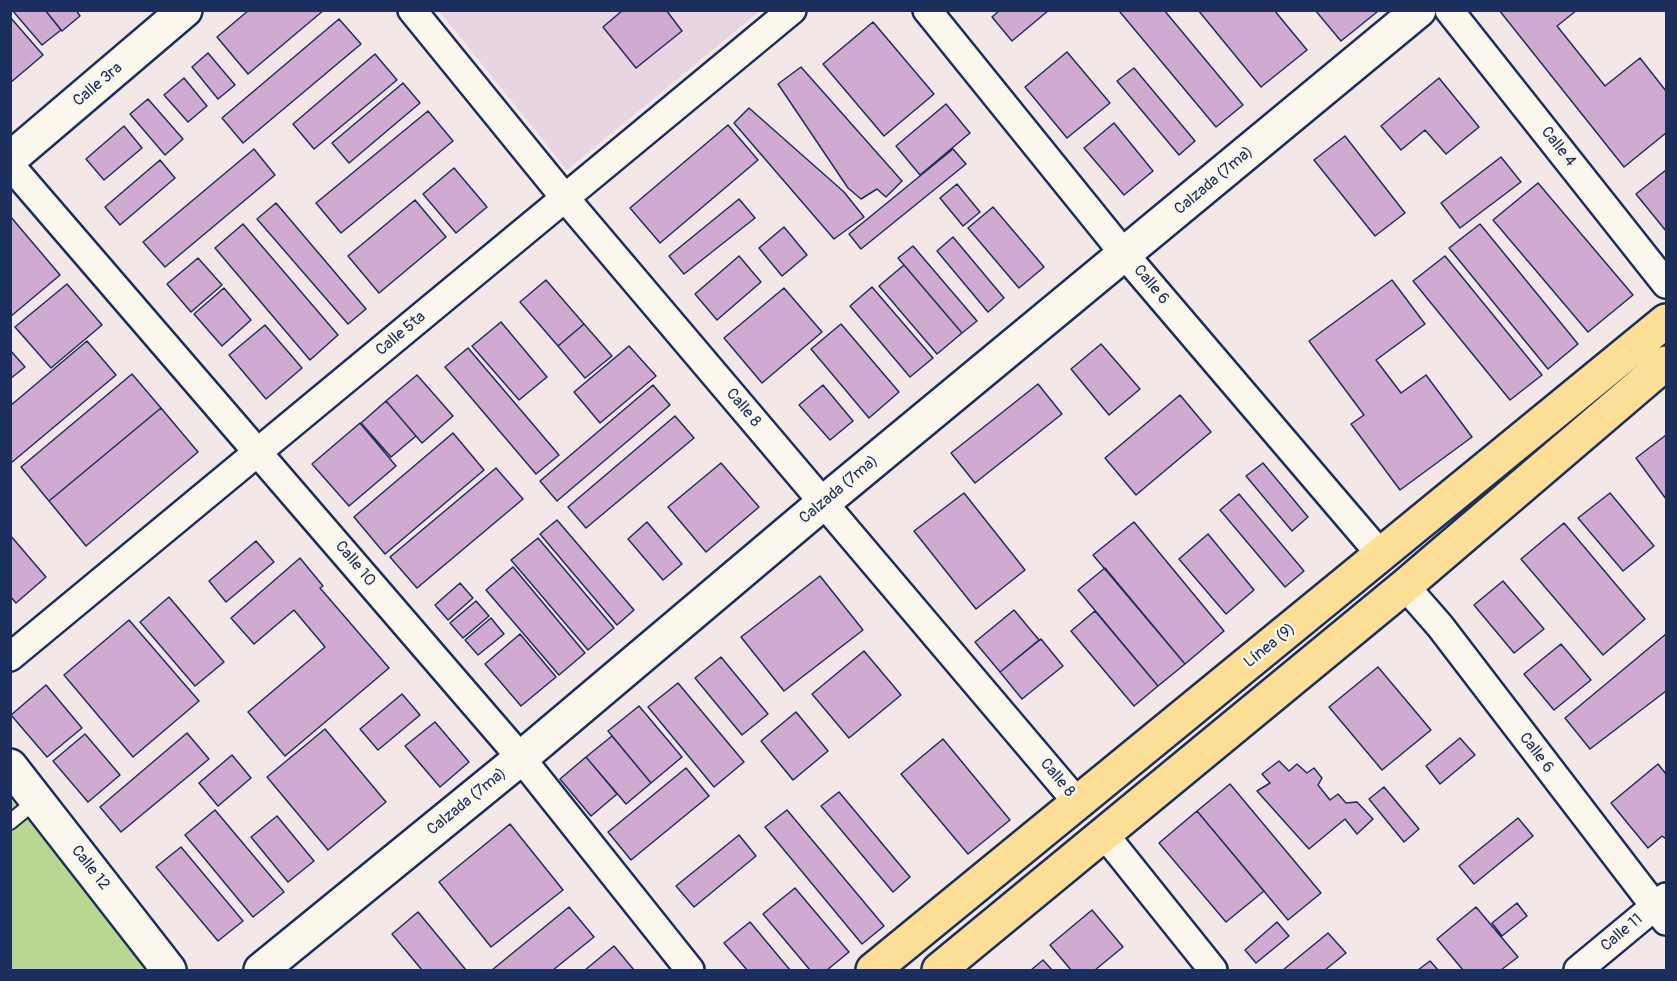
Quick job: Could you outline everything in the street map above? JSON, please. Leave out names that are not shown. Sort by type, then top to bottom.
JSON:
[{"type":"main road","name":"Calle 3ra","points":[[10,159],[185,10]]},
{"type":"main road","name":"Calzada (7ma)","points":[[261,970],[521,758],[823,503],[1419,10]]},
{"type":"main road","name":"Línea (9)","points":[[873,970],[1666,321]]},
{"type":"main road","points":[[939,970],[1405,586],[1666,363]]},
{"type":"main road","name":"Calle 12","points":[[10,766],[170,970]]},
{"type":"street","name":"Calle 8","points":[[412,10],[565,198],[1077,802]]},
{"type":"street","name":"Calle 5ta","points":[[10,657],[792,10]]},
{"type":"street","name":"Calle 6","points":[[927,10],[1125,255],[1381,555]]},
{"type":"street","name":"Calle 4","points":[[1449,10],[1666,284]]},
{"type":"street","name":"Calle 10","points":[[10,165],[521,758],[690,970]]},
{"type":"street","name":"Calle 6","points":[[1405,586],[1440,626],[1662,908]]},
{"type":"street","points":[[1104,834],[1213,970]]},
{"type":"street","name":"Calle 11","points":[[1578,970],[1662,908]]},
{"type":"lane","points":[[10,822],[37,800]]},
{"type":"shaded area","points":[[439,11],[760,11],[567,170]]},
{"type":"green space","points":[[10,798],[148,970],[11,970]]},
{"type":"building","points":[[12,10],[45,10],[61,30],[42,45]]},
{"type":"building","points":[[45,10],[76,10],[80,16],[62,31]]},
{"type":"building","points":[[249,10],[324,10],[248,74],[217,37]]},
{"type":"building","points":[[623,10],[666,10],[682,31],[636,68],[603,27]]},
{"type":"building","points":[[1000,10],[1049,10],[1012,41],[992,17]]},
{"type":"building","points":[[1122,10],[1164,10],[1243,105],[1216,127],[1120,12]]},
{"type":"building","points":[[1198,10],[1274,10],[1307,50],[1261,87]]},
{"type":"building","points":[[1315,10],[1375,10],[1377,12],[1341,41]]},
{"type":"building","points":[[1499,10],[1577,10],[1557,26],[1605,86],[1640,58],[1666,91],[1666,133],[1624,167]]},
{"type":"building","points":[[10,17],[43,55],[10,83]]},
{"type":"building","points":[[339,19],[361,44],[243,143],[222,118]]},
{"type":"building","points":[[873,22],[934,94],[884,136],[823,64]]},
{"type":"building","points":[[1067,52],[1110,103],[1067,138],[1025,87]]},
{"type":"building","points":[[208,53],[235,85],[218,99],[192,67]]},
{"type":"building","points":[[375,54],[397,80],[314,149],[293,124]]},
{"type":"building","points":[[801,67],[902,181],[886,197],[877,189],[861,199],[848,188],[778,84]]},
{"type":"building","points":[[1134,68],[1195,141],[1179,155],[1117,81]]},
{"type":"building","points":[[184,78],[207,106],[188,122],[164,95]]},
{"type":"building","points":[[1439,78],[1479,127],[1446,154],[1425,130],[1401,150],[1381,126]]},
{"type":"building","points":[[403,83],[420,103],[349,163],[332,143]]},
{"type":"building","points":[[148,99],[183,139],[165,155],[130,114]]},
{"type":"building","points":[[946,104],[970,133],[920,175],[896,146]]},
{"type":"building","points":[[749,108],[844,192],[864,217],[834,239],[734,123]]},
{"type":"building","points":[[428,111],[453,141],[341,233],[316,203]]},
{"type":"building","points":[[1114,123],[1153,171],[1124,195],[1084,148]]},
{"type":"building","points":[[728,125],[758,160],[660,243],[630,208]]},
{"type":"building","points":[[124,126],[142,148],[104,180],[86,159]]},
{"type":"building","points":[[1345,136],[1405,213],[1375,236],[1314,160]]},
{"type":"building","points":[[254,149],[275,175],[165,267],[143,242]]},
{"type":"building","points":[[953,149],[966,164],[861,249],[849,234]]},
{"type":"building","points":[[1501,157],[1521,182],[1460,228],[1441,203]]},
{"type":"building","points":[[160,160],[175,178],[120,225],[105,207]]},
{"type":"building","points":[[454,168],[487,207],[456,233],[423,194]]},
{"type":"building","points":[[1666,170],[1666,231],[1636,194]]},
{"type":"building","points":[[1538,183],[1633,295],[1588,332],[1493,220]]},
{"type":"building","points":[[957,184],[980,212],[963,226],[940,198]]},
{"type":"building","points":[[739,199],[755,218],[684,274],[669,256]]},
{"type":"building","points":[[415,200],[446,237],[379,293],[348,256]]},
{"type":"building","points":[[276,203],[366,309],[348,324],[257,219]]},
{"type":"building","points":[[993,207],[1044,267],[1019,288],[968,228]]},
{"type":"building","points":[[10,216],[60,275],[10,317]]},
{"type":"building","points":[[243,224],[338,335],[310,360],[215,248]]},
{"type":"building","points":[[1480,224],[1578,344],[1548,369],[1449,248]]},
{"type":"building","points":[[784,227],[807,255],[782,276],[759,248]]},
{"type":"building","points":[[953,237],[1004,298],[988,312],[937,251]]},
{"type":"building","points":[[913,246],[977,321],[962,333],[898,258]]},
{"type":"building","points":[[739,256],[761,282],[717,320],[695,294]]},
{"type":"building","points":[[1445,256],[1542,375],[1510,400],[1413,281]]},
{"type":"building","points":[[198,258],[222,285],[191,312],[167,284]]},
{"type":"building","points":[[904,265],[962,333],[937,354],[879,286]]},
{"type":"building","points":[[546,280],[584,324],[558,346],[520,302]]},
{"type":"building","points":[[1392,280],[1425,324],[1376,360],[1401,393],[1426,375],[1472,437],[1400,490],[1351,424],[1364,415],[1309,341]]},
{"type":"building","points":[[67,284],[102,325],[51,368],[15,327]]},
{"type":"building","points":[[872,287],[933,358],[910,377],[850,306]]},
{"type":"building","points":[[224,288],[251,320],[222,346],[194,314]]},
{"type":"building","points":[[784,288],[822,332],[762,383],[724,338]]},
{"type":"building","points":[[501,322],[547,377],[519,400],[472,346]]},
{"type":"building","points":[[584,324],[612,356],[585,378],[558,346]]},
{"type":"building","points":[[841,324],[899,392],[869,418],[811,349]]},
{"type":"building","points":[[265,325],[302,368],[266,399],[229,355]]},
{"type":"building","points":[[87,341],[116,375],[11,463],[10,406]]},
{"type":"building","points":[[1101,344],[1140,389],[1109,415],[1071,369]]},
{"type":"building","points":[[629,346],[656,376],[600,423],[574,392]]},
{"type":"building","points":[[468,348],[559,455],[536,474],[445,367]]},
{"type":"building","points":[[10,350],[25,367],[10,379]]},
{"type":"building","points":[[132,374],[161,408],[49,501],[21,467]]},
{"type":"building","points":[[417,375],[453,416],[422,443],[386,401]]},
{"type":"building","points":[[1038,384],[1062,414],[975,483],[951,453]]},
{"type":"building","points":[[653,385],[670,405],[557,501],[540,481]]},
{"type":"building","points":[[823,385],[853,421],[830,440],[799,405]]},
{"type":"building","points":[[1180,395],[1211,432],[1136,495],[1105,458]]},
{"type":"building","points":[[386,401],[416,436],[391,457],[361,423]]},
{"type":"building","points":[[161,408],[198,452],[86,546],[49,501]]},
{"type":"building","points":[[675,416],[694,438],[586,528],[568,507]]},
{"type":"building","points":[[360,423],[396,466],[349,506],[312,464]]},
{"type":"building","points":[[453,433],[484,470],[385,554],[354,517]]},
{"type":"building","points":[[1666,435],[1666,499],[1636,458]]},
{"type":"building","points":[[721,463],[759,507],[706,552],[668,507]]},
{"type":"building","points":[[1263,463],[1308,517],[1292,531],[1246,476]]},
{"type":"building","points":[[496,468],[523,499],[417,588],[390,557]]},
{"type":"building","points":[[964,493],[1025,570],[976,609],[914,531]]},
{"type":"building","points":[[1610,493],[1654,546],[1623,571],[1578,518]]},
{"type":"building","points":[[1239,494],[1304,571],[1285,587],[1220,510]]},
{"type":"building","points":[[557,520],[634,610],[617,625],[540,534]]},
{"type":"building","points":[[647,522],[682,564],[663,580],[628,539]]},
{"type":"building","points":[[1134,522],[1224,631],[1185,664],[1093,555]]},
{"type":"building","points":[[1564,523],[1645,619],[1603,655],[1521,559]]},
{"type":"building","points":[[1208,534],[1254,590],[1226,614],[1179,559]]},
{"type":"building","points":[[10,535],[46,577],[16,603],[10,596]]},
{"type":"building","points":[[538,538],[614,628],[588,650],[511,560]]},
{"type":"building","points":[[256,541],[274,562],[226,602],[209,581]]},
{"type":"building","points":[[300,558],[323,586],[320,588],[389,668],[285,756],[248,712],[325,647],[294,610],[254,644],[231,618]]},
{"type":"building","points":[[513,567],[585,653],[559,675],[486,590]]},
{"type":"building","points":[[1105,568],[1185,664],[1158,686],[1078,590]]},
{"type":"building","points":[[820,576],[863,630],[784,691],[741,637]]},
{"type":"building","points":[[1503,581],[1544,629],[1514,653],[1474,605]]},
{"type":"building","points":[[460,583],[473,598],[448,620],[435,605]]},
{"type":"building","points":[[169,597],[224,662],[195,686],[140,622]]},
{"type":"building","points":[[476,601],[489,616],[463,638],[450,623]]},
{"type":"building","points":[[1014,610],[1039,640],[1000,672],[975,642]]},
{"type":"building","points":[[1095,611],[1158,686],[1134,706],[1071,631]]},
{"type":"building","points":[[491,618],[504,634],[478,655],[465,640]]},
{"type":"building","points":[[129,620],[199,701],[133,757],[64,675]]},
{"type":"building","points":[[520,634],[556,677],[521,706],[485,664]]},
{"type":"building","points":[[1666,634],[1666,691],[1590,749],[1565,718]]},
{"type":"building","points":[[1041,639],[1063,666],[1022,699],[1000,672]]},
{"type":"building","points":[[1561,644],[1591,680],[1554,710],[1524,674]]},
{"type":"building","points":[[864,651],[901,695],[849,738],[812,694]]},
{"type":"building","points":[[721,657],[768,714],[742,735],[695,678]]},
{"type":"building","points":[[1378,667],[1431,730],[1382,770],[1329,707]]},
{"type":"building","points":[[678,683],[744,762],[714,787],[648,707]]},
{"type":"building","points":[[46,685],[82,728],[47,757],[11,715]]},
{"type":"building","points":[[402,694],[420,715],[378,750],[360,729]]},
{"type":"building","points":[[639,706],[682,757],[651,783],[608,731]]},
{"type":"building","points":[[796,712],[828,751],[793,780],[761,741]]},
{"type":"building","points":[[435,722],[469,762],[440,787],[405,746]]},
{"type":"building","points":[[325,729],[386,802],[328,850],[267,777]]},
{"type":"building","points":[[187,733],[209,759],[121,832],[100,807]]},
{"type":"building","points":[[85,734],[120,775],[88,802],[53,761]]},
{"type":"building","points":[[612,736],[651,783],[626,804],[586,757]]},
{"type":"building","points":[[1460,738],[1475,755],[1440,784],[1426,766]]},
{"type":"building","points":[[943,739],[1010,820],[968,854],[901,774]]},
{"type":"building","points":[[232,755],[251,778],[218,806],[199,783]]},
{"type":"building","points":[[586,757],[617,794],[591,816],[560,779]]},
{"type":"building","points":[[1279,761],[1289,771],[1297,764],[1307,773],[1314,768],[1322,778],[1318,785],[1330,800],[1338,794],[1346,803],[1357,802],[1373,819],[1357,834],[1345,819],[1309,849],[1257,791],[1270,783],[1262,774]]},
{"type":"building","points":[[1658,764],[1666,774],[1666,839],[1662,836],[1648,848],[1611,803]]},
{"type":"building","points":[[686,768],[709,796],[631,860],[608,832]]},
{"type":"building","points":[[1230,784],[1321,893],[1288,920],[1197,811]]},
{"type":"building","points":[[1384,787],[1419,829],[1404,842],[1369,799]]},
{"type":"building","points":[[839,792],[910,877],[893,892],[821,806]]},
{"type":"building","points":[[215,810],[284,892],[253,917],[185,835]]},
{"type":"building","points":[[787,810],[884,926],[862,944],[765,827]]},
{"type":"building","points":[[1197,811],[1264,891],[1226,922],[1159,843]]},
{"type":"building","points":[[277,816],[314,861],[288,882],[251,837]]},
{"type":"building","points":[[1518,818],[1533,836],[1474,884],[1459,866]]},
{"type":"building","points":[[510,824],[563,890],[491,947],[439,882]]},
{"type":"building","points":[[739,835],[756,856],[694,907],[676,886]]},
{"type":"building","points":[[181,847],[243,921],[218,941],[156,867]]},
{"type":"building","points":[[795,888],[849,952],[827,970],[810,970],[763,914]]},
{"type":"building","points":[[1517,903],[1527,916],[1502,936],[1492,923]]},
{"type":"building","points":[[569,907],[594,937],[553,970],[492,970]]},
{"type":"building","points":[[1476,907],[1518,957],[1501,970],[1463,970],[1437,939]]},
{"type":"building","points":[[1092,910],[1123,947],[1095,970],[1071,970],[1050,945]]},
{"type":"building","points":[[418,912],[466,970],[422,970],[392,934]]},
{"type":"building","points":[[750,922],[790,970],[747,970],[724,943]]},
{"type":"building","points":[[1277,922],[1289,936],[1256,963],[1245,950]]},
{"type":"building","points":[[1328,933],[1346,953],[1325,970],[1283,970]]},
{"type":"building","points":[[614,946],[634,970],[585,970]]},
{"type":"building","points":[[1043,960],[1052,970],[1031,970]]},
{"type":"building","points":[[1430,961],[1438,970],[1418,970]]}]
